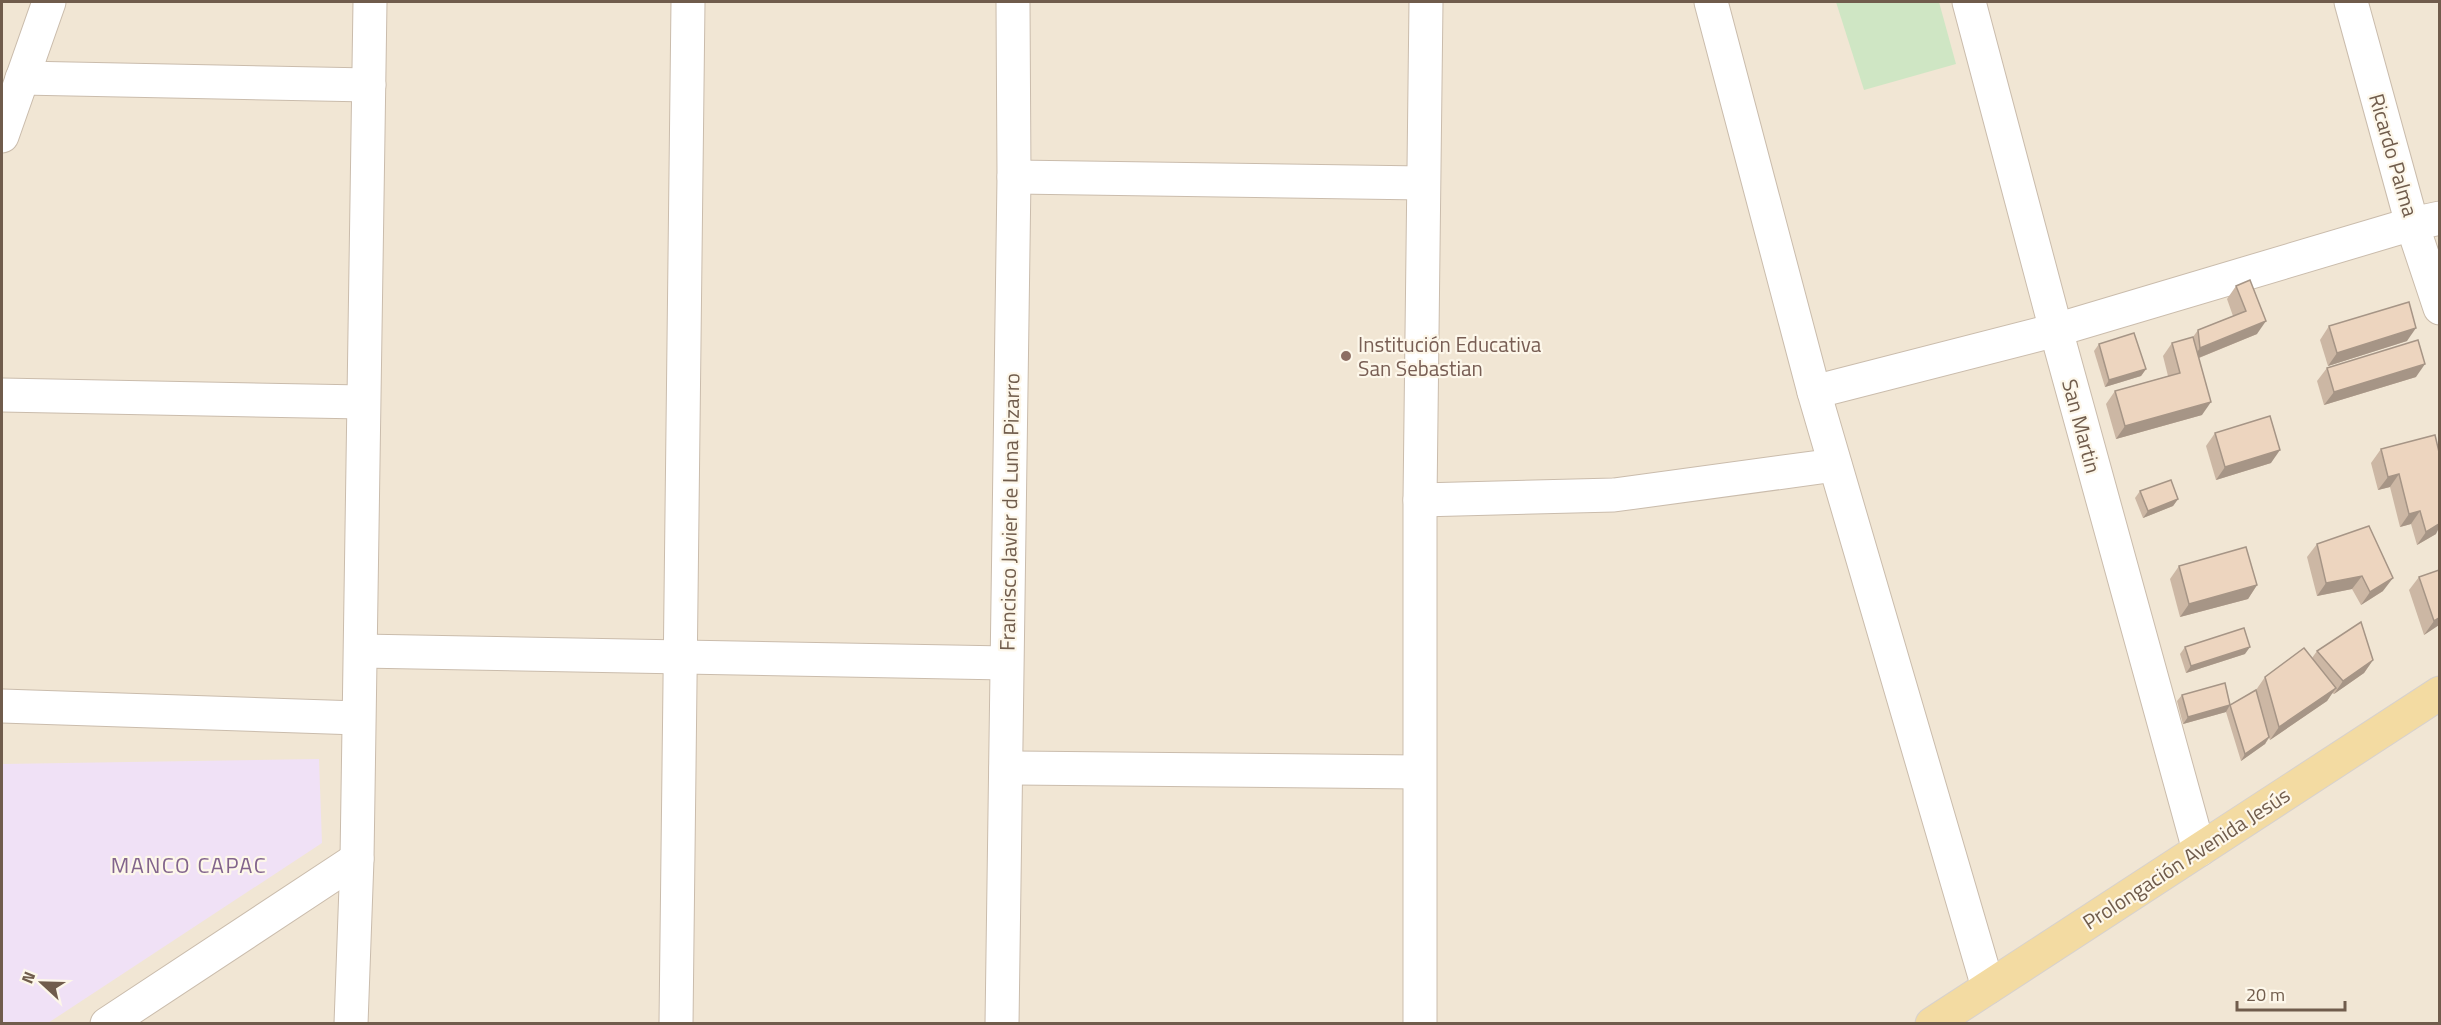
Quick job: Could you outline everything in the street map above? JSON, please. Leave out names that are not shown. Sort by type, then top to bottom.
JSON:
[{"type":"main road","name":"Prolongación Avenida Jesús","points":[[1932,1023],[2439,693]]},
{"type":"street","points":[[2,136],[50,2]]},
{"type":"street","points":[[351,1023],[361,651],[370,2]]},
{"type":"street","points":[[676,1023],[688,2]]},
{"type":"street","name":"Francisco Javier de Luna Pizarro","points":[[1002,1023],[1014,177],[1013,2]]},
{"type":"street","points":[[1420,1023],[1418,772],[1426,2]]},
{"type":"street","points":[[1712,2],[1814,392],[1988,987]]},
{"type":"street","name":"San Martin","points":[[1969,2],[2056,330],[2199,850]]},
{"type":"street","name":"Ricardo Palma","points":[[2351,2],[2426,221],[2439,308]]},
{"type":"street","points":[[22,78],[369,85]]},
{"type":"street","points":[[1014,177],[1423,183]]},
{"type":"street","points":[[1814,392],[2056,330],[2426,221]]},
{"type":"street","points":[[2,395],[363,402]]},
{"type":"street","points":[[1420,500],[1614,495],[1835,465]]},
{"type":"street","points":[[361,651],[1006,663]]},
{"type":"street","points":[[2,706],[358,718]]},
{"type":"street","points":[[1006,768],[1418,772]]},
{"type":"street","points":[[107,1023],[357,859]]},
{"type":"shaded area","points":[[2,2],[2439,2],[2439,1023],[2,1023]]},
{"type":"shaded area","points":[[319,759],[322,843],[48,1023],[2,1023],[2,764]]},
{"type":"green space","points":[[1836,2],[1939,2],[1956,64],[1864,90]]},
{"type":"building","points":[[2250,280],[2266,321],[2200,348],[2198,330],[2246,311],[2236,286]]},
{"type":"building","points":[[2409,302],[2416,328],[2337,353],[2329,326]]},
{"type":"building","points":[[2134,333],[2146,369],[2109,380],[2099,344]]},
{"type":"building","points":[[2193,337],[2211,402],[2125,426],[2115,391],[2180,373],[2172,343]]},
{"type":"building","points":[[2418,340],[2425,364],[2334,392],[2327,368]]},
{"type":"building","points":[[2270,416],[2280,450],[2225,467],[2215,433]]},
{"type":"building","points":[[2435,435],[2439,452],[2439,524],[2426,532],[2420,511],[2409,514],[2399,474],[2388,477],[2381,449]]},
{"type":"building","points":[[2171,480],[2178,499],[2148,511],[2140,491]]},
{"type":"building","points":[[2369,526],[2393,578],[2370,592],[2362,576],[2326,583],[2317,544]]},
{"type":"building","points":[[2246,547],[2257,585],[2189,604],[2179,566]]},
{"type":"building","points":[[2439,570],[2439,618],[2434,621],[2419,577]]},
{"type":"building","points":[[2361,622],[2373,660],[2343,681],[2317,651]]},
{"type":"building","points":[[2244,628],[2250,647],[2191,666],[2185,647]]},
{"type":"building","points":[[2304,648],[2336,688],[2279,727],[2265,677]]},
{"type":"building","points":[[2225,683],[2230,705],[2188,717],[2182,695]]},
{"type":"building","points":[[2256,690],[2269,737],[2245,754],[2230,705]]},
{"type":"place","name":"Institución Educativa San Sebastian","points":[[1346,356]]},
{"type":"district","name":"MANCO CAPAC","points":[[189,865]]}]
